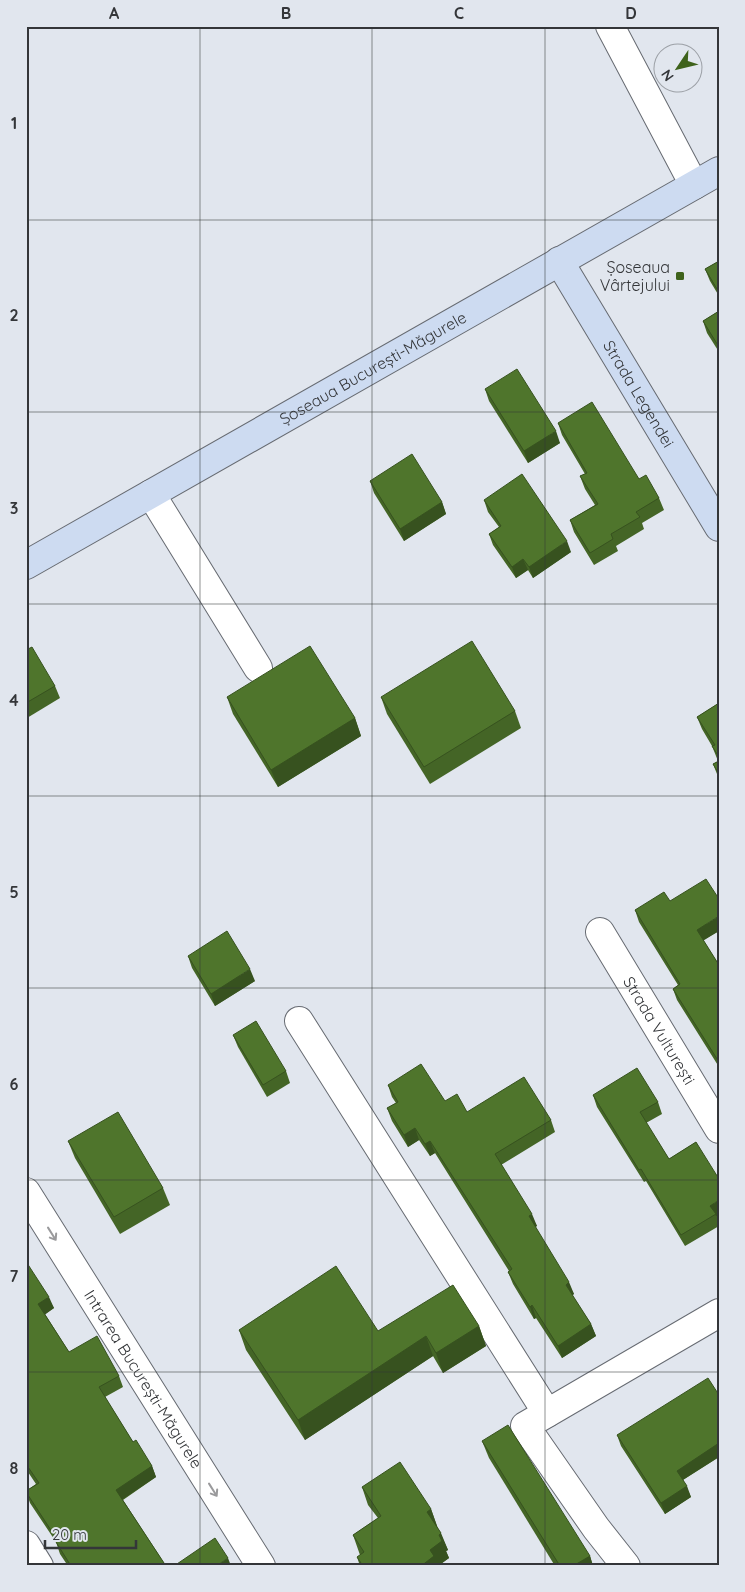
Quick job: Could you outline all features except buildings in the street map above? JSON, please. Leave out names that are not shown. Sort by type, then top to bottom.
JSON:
[{"type":"main road","name":"Șoseaua București-Măgurele","points":[[26,565],[719,171]]},
{"type":"main road","name":"Strada Legendei","points":[[560,261],[719,528]]},
{"type":"street","points":[[610,26],[694,185]]},
{"type":"street","points":[[151,494],[258,668]]},
{"type":"street","name":"Strada Vulturești","points":[[600,932],[719,1129]]},
{"type":"street","points":[[299,1021],[536,1419],[596,1528],[626,1566]]},
{"type":"street","name":"Intrarea București-Măgurele","points":[[26,1192],[261,1566]]},
{"type":"street","points":[[536,1419],[719,1312]]},
{"type":"street","points":[[26,1545],[39,1566]]},
{"type":"place","name":"Șoseaua Vârtejului","points":[[680,276]]}]
